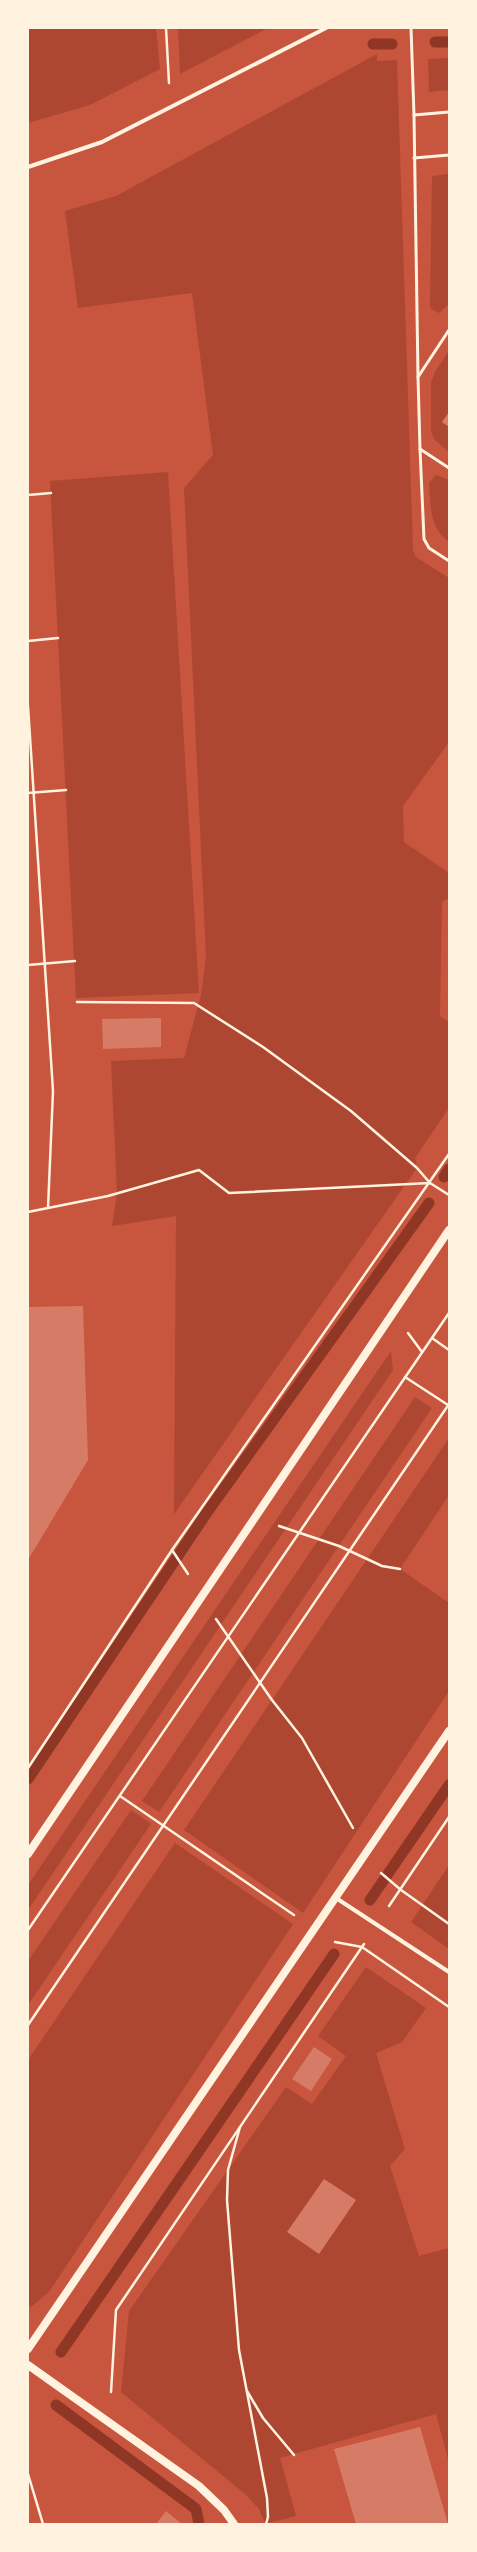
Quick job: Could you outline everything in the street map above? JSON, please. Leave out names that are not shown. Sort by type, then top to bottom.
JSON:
[{"type":"main road","points":[[28,1854],[449,1230]]},
{"type":"main road","points":[[28,2349],[449,1731]]},
{"type":"main road","points":[[28,2365],[199,2486],[224,2510],[234,2524]]},
{"type":"street","points":[[28,167],[102,142],[326,28]]},
{"type":"street","points":[[335,1898],[377,1923],[449,1972]]},
{"type":"lane","points":[[411,28],[414,115],[418,377],[424,539],[429,548],[449,561]]},
{"type":"lane","points":[[414,115],[449,112]]},
{"type":"lane","points":[[414,158],[449,155]]},
{"type":"lane","points":[[418,377],[449,330]]},
{"type":"lane","points":[[420,449],[449,468]]},
{"type":"path","points":[[166,28],[170,108]]},
{"type":"path","points":[[28,495],[51,493]]},
{"type":"path","points":[[28,641],[58,638]]},
{"type":"path","points":[[28,706],[53,1091],[48,1208]]},
{"type":"path","points":[[28,793],[66,790]]},
{"type":"path","points":[[28,965],[75,960]]},
{"type":"path","points":[[77,1002],[194,1003],[263,1047],[351,1111],[417,1168],[430,1183],[449,1195]]},
{"type":"path","points":[[28,1768],[172,1550],[449,1154]]},
{"type":"path","points":[[28,1212],[108,1196],[199,1170],[229,1193],[430,1183]]},
{"type":"path","points":[[28,1930],[449,1313]]},
{"type":"path","points":[[432,1338],[449,1350]]},
{"type":"path","points":[[28,2025],[448,1404],[405,1377]]},
{"type":"path","points":[[255,1516],[349,1550],[382,1566],[400,1569]]},
{"type":"path","points":[[172,1550],[203,1594],[227,1638],[302,1738],[356,1832],[366,1854],[385,1878],[449,1924]]},
{"type":"path","points":[[120,1796],[298,1918]]},
{"type":"path","points":[[109,2421],[116,2310],[449,1817]]},
{"type":"path","points":[[331,1941],[362,1947],[449,2007]]},
{"type":"path","points":[[241,2125],[228,2170],[227,2200],[239,2350],[245,2386],[255,2425],[266,2490],[268,2517],[266,2524]]},
{"type":"path","points":[[245,2386],[263,2418],[294,2455]]},
{"type":"path","points":[[28,2474],[43,2524]]},
{"type":"shaded area","points":[[28,28],[156,28],[160,69],[90,105],[28,123]]},
{"type":"shaded area","points":[[178,28],[268,28],[180,74]]},
{"type":"shaded area","points":[[377,54],[377,61],[397,60],[413,550],[416,557],[449,578],[449,742],[403,806],[404,842],[449,873],[449,898],[442,902],[440,1016],[449,1022],[449,1108],[415,1158],[417,1168],[174,1514],[176,1216],[112,1226],[117,1193],[111,1061],[184,1058],[201,995],[206,957],[184,488],[213,455],[192,293],[78,308],[65,211],[116,196]]},
{"type":"shaded area","points":[[449,58],[449,90],[429,92],[428,59]]},
{"type":"shaded area","points":[[449,174],[449,304],[439,313],[431,309],[430,305],[432,176]]},
{"type":"shaded area","points":[[449,350],[449,412],[442,422],[449,427],[449,452],[435,440],[431,432],[431,383],[435,372]]},
{"type":"shaded area","points":[[168,472],[199,993],[76,998],[50,481]]},
{"type":"shaded area","points":[[436,475],[449,480],[449,542],[438,530],[432,516],[429,483]]},
{"type":"shaded area","points":[[391,1351],[393,1370],[28,1910],[28,1885]]},
{"type":"shaded area","points":[[415,1397],[432,1408],[159,1812],[142,1801]]},
{"type":"shaded area","points":[[449,1438],[449,1495],[400,1569],[449,1603],[449,1691],[303,1913],[184,1830]]},
{"type":"shaded area","points":[[131,1810],[151,1824],[28,2005],[28,1961]]},
{"type":"shaded area","points":[[175,1843],[293,1924],[49,2292],[31,2307],[28,2305],[28,2060]]},
{"type":"shaded area","points":[[449,1865],[449,1949],[411,1922]]},
{"type":"shaded area","points":[[366,1967],[426,2008],[402,2042],[376,2053],[405,2149],[390,2166],[419,2256],[449,2248],[449,2463],[436,2414],[280,2458],[296,2516],[265,2524],[259,2509],[245,2494],[121,2392],[129,2311],[286,2087],[312,2104],[346,2056],[318,2036]]},
{"type":"building","points":[[449,412],[449,427],[442,422]]},
{"type":"building","points":[[161,1018],[161,1047],[103,1049],[102,1019]]},
{"type":"building","points":[[83,1306],[88,1460],[28,1560],[28,1307]]},
{"type":"building","points":[[314,2047],[332,2059],[311,2091],[292,2079]]},
{"type":"building","points":[[324,2179],[356,2200],[319,2254],[287,2232]]},
{"type":"building","points":[[420,2427],[448,2524],[356,2524],[334,2449]]},
{"type":"building","points":[[166,2511],[182,2524],[156,2524]]},
{"type":"waterway","points":[[435,42],[449,42]]},
{"type":"waterway","points":[[373,44],[392,44]]},
{"type":"waterway","points":[[444,1177],[449,1169]]},
{"type":"waterway","points":[[28,1779],[208,1511],[429,1203]]},
{"type":"waterway","points":[[370,1900],[449,1785]]},
{"type":"waterway","points":[[61,2352],[334,1954]]},
{"type":"waterway","points":[[56,2405],[196,2509],[199,2524]]}]
